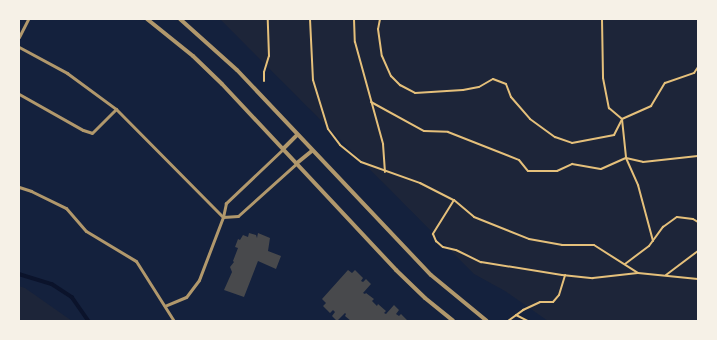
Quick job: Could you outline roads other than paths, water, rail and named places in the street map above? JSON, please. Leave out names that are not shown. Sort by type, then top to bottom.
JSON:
[{"type":"street","points":[[147,19],[207,70],[396,270],[425,298],[453,321]]},
{"type":"street","points":[[180,19],[237,70],[312,151],[431,275],[487,321]]},
{"type":"street","points":[[283,149],[297,135]]},
{"type":"street","points":[[296,163],[312,151]]},
{"type":"lane","points":[[19,37],[28,19]]},
{"type":"lane","points":[[19,46],[67,73],[116,109],[223,217],[238,216],[296,163]]},
{"type":"lane","points":[[19,94],[83,130],[92,133],[116,109]]},
{"type":"lane","points":[[165,306],[186,297],[199,280],[223,217],[226,203],[283,149]]},
{"type":"lane","points":[[19,187],[31,191],[66,208],[86,231],[136,261],[174,321]]},
{"type":"waterway","points":[[19,274],[52,284],[72,297],[89,321]]}]
